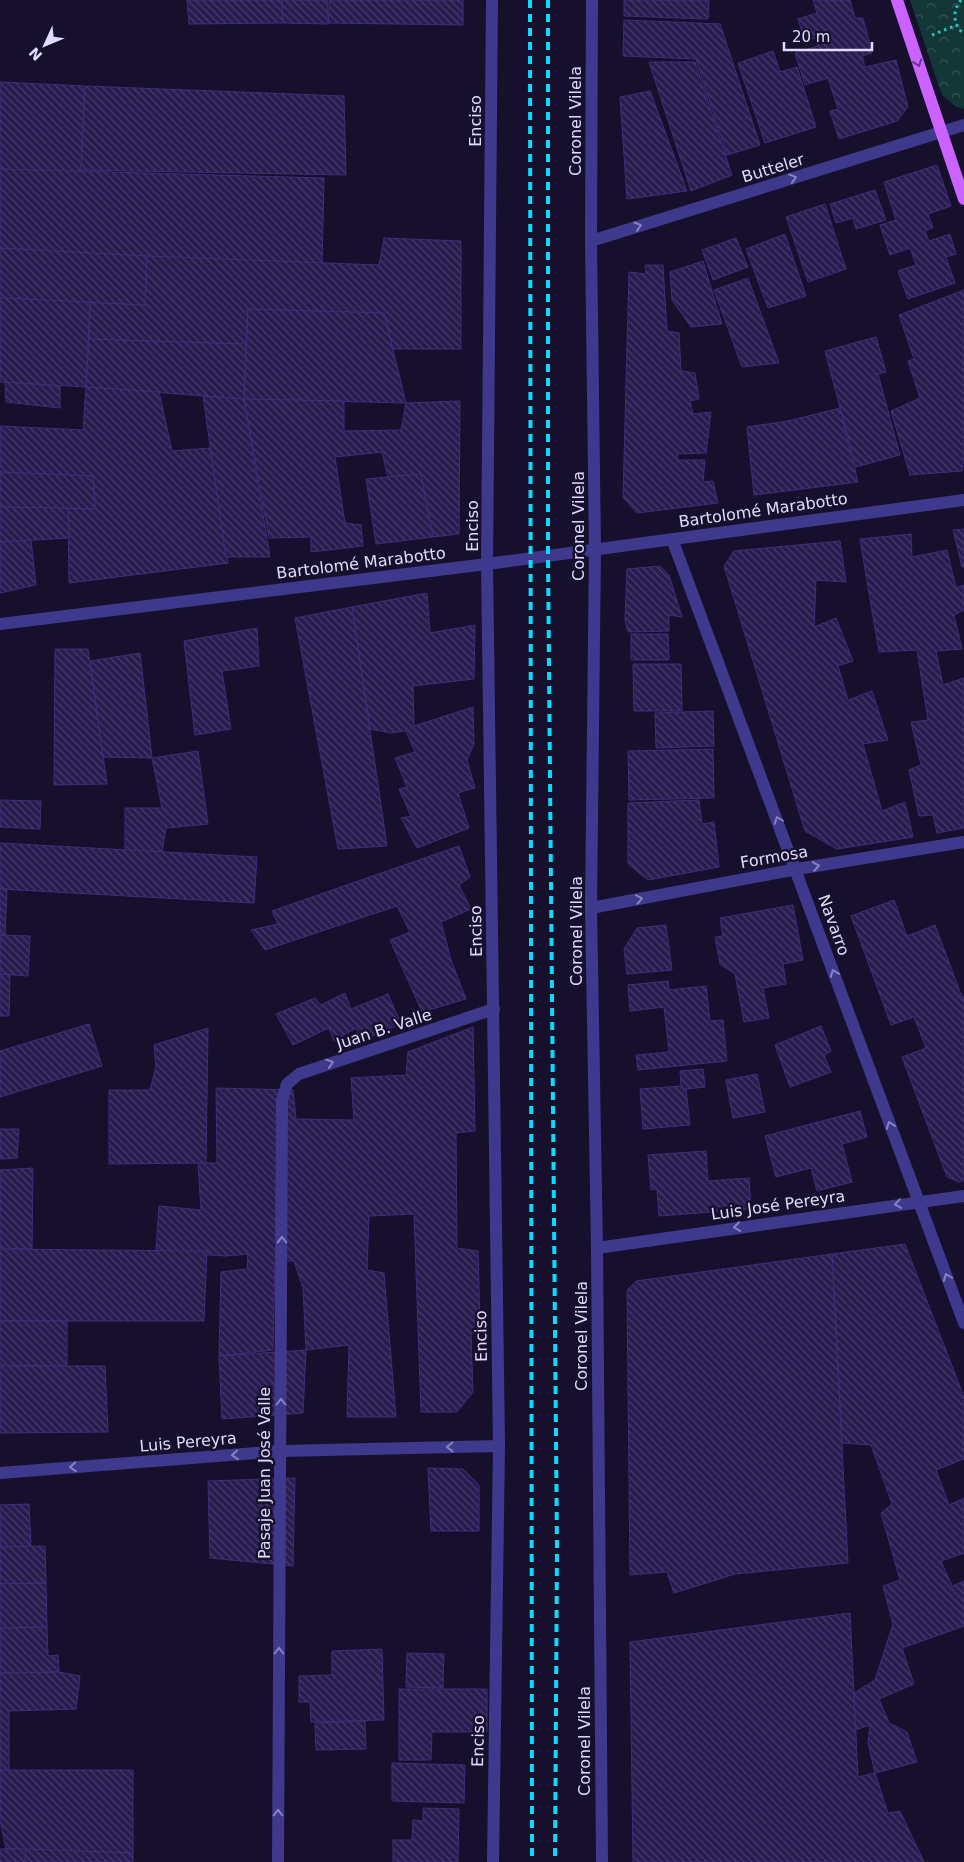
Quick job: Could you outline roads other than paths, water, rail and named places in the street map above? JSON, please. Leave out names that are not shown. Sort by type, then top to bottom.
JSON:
[{"type":"main road","points":[[896,0],[964,199]]},
{"type":"street","name":"Enciso","points":[[492,0],[488,564],[499,1446],[493,1862]]},
{"type":"street","name":"Coronel Vilela","points":[[592,0],[591,241],[595,549],[591,908],[597,1248],[602,1862]]},
{"type":"street","name":"Butteler","points":[[591,241],[964,125]]},
{"type":"street","name":"Bartolomé Marabotto","points":[[0,624],[488,564],[964,500]]},
{"type":"street","name":"Navarro","points":[[672,539],[797,870],[964,1323]]},
{"type":"street","name":"Formosa","points":[[591,908],[797,870],[964,842]]},
{"type":"street","name":"Juan B. Valle","points":[[287,1084],[300,1074],[494,1009]]},
{"type":"street","name":"Pasaje Juan José Valle","points":[[278,1862],[282,1100],[287,1084]]},
{"type":"street","name":"Luis José Pereyra","points":[[597,1248],[918,1201],[964,1196]]},
{"type":"street","name":"Luis Pereyra","points":[[0,1473],[281,1451],[499,1446]]},
{"type":"railway","points":[[530,0],[532,1862]]},
{"type":"railway","points":[[548,0],[548,556],[557,1549],[555,1862]]}]
